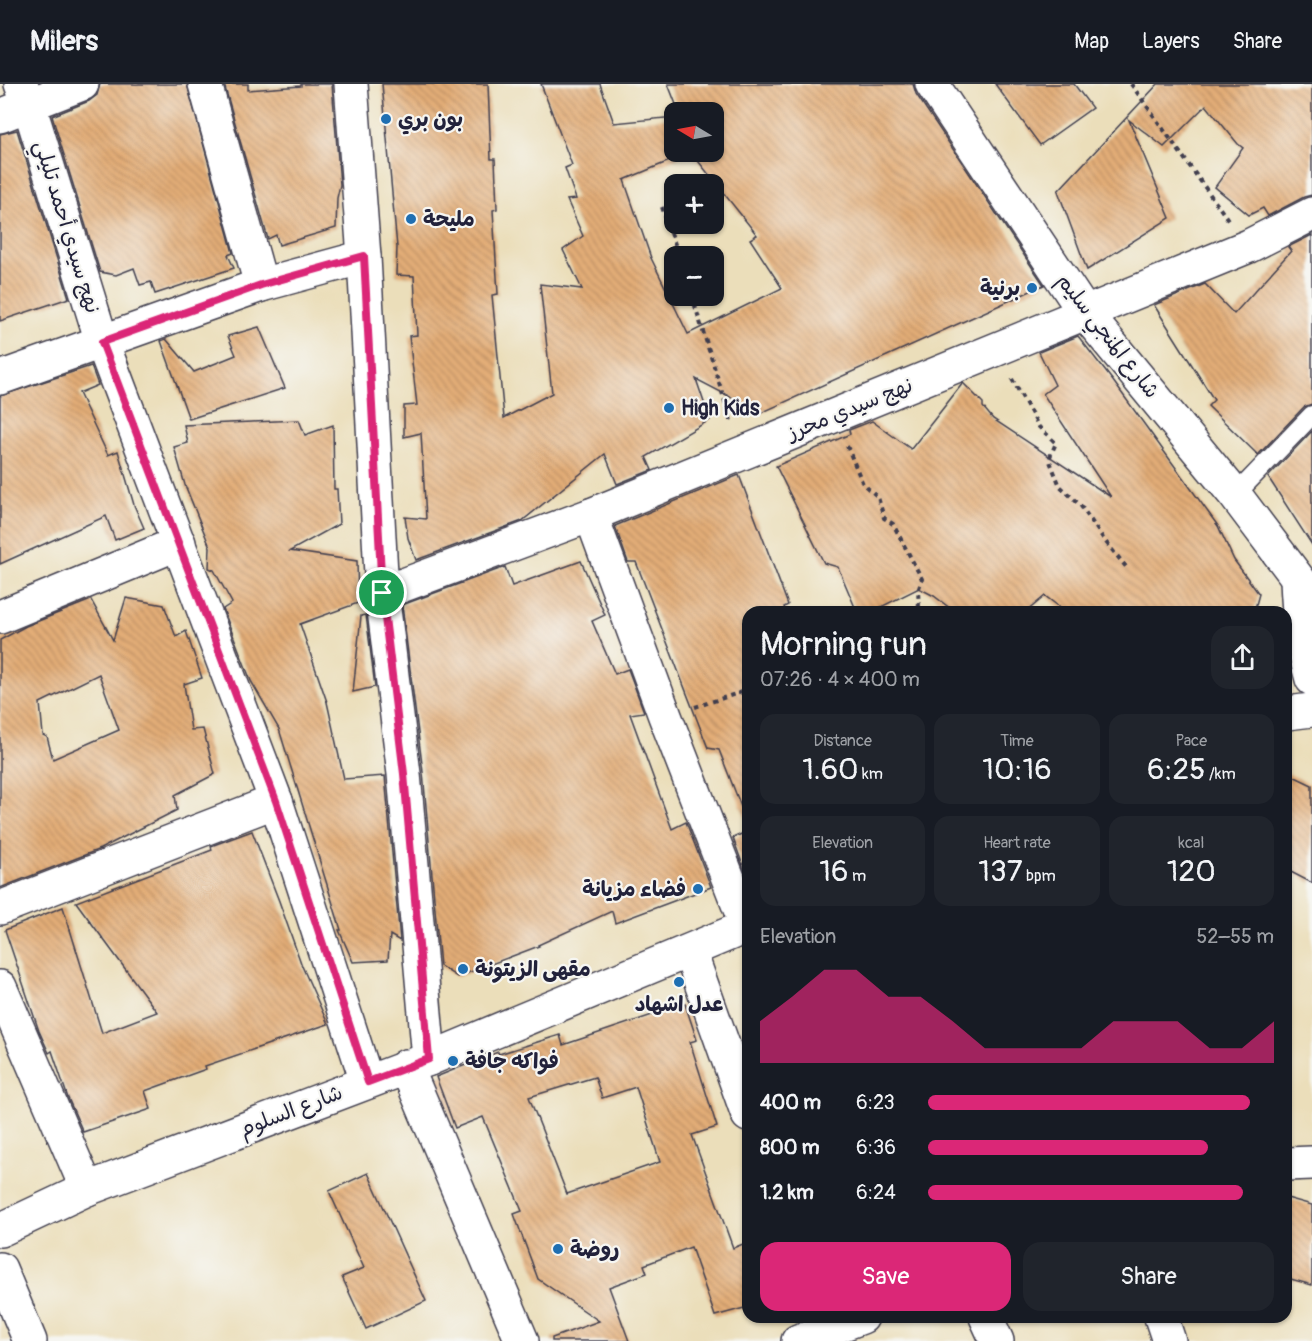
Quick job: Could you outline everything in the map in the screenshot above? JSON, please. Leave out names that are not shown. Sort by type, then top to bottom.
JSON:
[{"type":"street","points":[[17,102],[82,84]]},
{"type":"street","points":[[205,84],[261,285]]},
{"type":"street","points":[[351,84],[364,256],[382,593],[404,774],[418,1062],[522,1341]]},
{"type":"street","name":"شارع المنجي سليم","points":[[932,84],[1085,313],[1235,495],[1305,588]]},
{"type":"street","name":"نهج سيدي أحمد تليلي","points":[[17,102],[102,342],[276,801],[368,1082]]},
{"type":"street","name":"نهج سيدي محرز","points":[[382,593],[591,515],[835,416],[1245,247],[1312,214]]},
{"type":"street","points":[[0,378],[261,285],[364,256]]},
{"type":"street","points":[[591,515],[665,716],[742,912]]},
{"type":"street","points":[[0,617],[179,543]]},
{"type":"street","points":[[1305,588],[1298,612],[1303,646],[1312,679]]},
{"type":"street","points":[[1292,712],[1312,710]]},
{"type":"street","points":[[0,908],[276,801]]},
{"type":"street","name":"شارع السلوم","points":[[0,1230],[87,1189],[368,1082],[742,930]]},
{"type":"street","points":[[690,952],[742,1099]]},
{"type":"street","points":[[0,987],[87,1189]]},
{"type":"street","points":[[1292,1164],[1312,1163]]},
{"type":"street","points":[[0,1269],[30,1341]]},
{"type":"street","points":[[815,1330],[841,1323]]},
{"type":"street","points":[[865,1323],[872,1341]]},
{"type":"street","points":[[989,1323],[997,1341]]},
{"type":"street","points":[[1163,1323],[1168,1341]]},
{"type":"lane","points":[[1235,495],[1312,415]]},
{"type":"path","points":[[1131,84],[1227,218],[1245,247]]},
{"type":"path","points":[[662,207],[676,246]]},
{"type":"path","points":[[695,306],[741,454]]},
{"type":"path","points":[[995,350],[1039,427],[1056,443],[1049,459],[1060,486],[1081,506],[1105,541],[1128,568]]},
{"type":"path","points":[[835,416],[863,484],[878,497],[884,518],[893,524],[922,579],[918,591],[920,606]]},
{"type":"path","points":[[665,716],[742,692]]},
{"type":"building","points":[[100,84],[187,84],[233,253],[228,255],[234,268],[155,294],[151,282],[140,285],[134,268],[116,275],[100,272],[52,116],[89,101],[97,95]]},
{"type":"building","points":[[224,84],[248,84],[248,90],[301,86],[301,84],[332,84],[340,185],[336,228],[279,245],[276,235],[268,239]]},
{"type":"building","points":[[382,84],[488,84],[491,159],[495,159],[497,209],[493,210],[498,294],[492,295],[504,418],[552,393],[540,284],[582,289],[563,250],[583,236],[567,200],[576,199],[565,168],[572,165],[541,84],[600,84],[614,123],[664,118],[664,162],[667,162],[624,180],[651,258],[664,285],[664,306],[674,306],[688,334],[782,288],[750,239],[757,235],[724,194],[724,174],[708,174],[699,162],[724,162],[724,102],[675,102],[668,84],[913,84],[916,94],[1044,285],[761,413],[696,379],[710,420],[646,457],[652,470],[617,484],[605,454],[522,521],[416,560],[408,538],[405,517],[426,519],[421,433],[404,437],[404,406],[417,405],[409,336],[417,335],[414,276],[396,275],[397,247]]},
{"type":"building","points":[[995,84],[1074,84],[1092,108],[1040,145]]},
{"type":"building","points":[[1158,84],[1312,84],[1312,195],[1268,216],[1263,208],[1249,215],[1215,187],[1243,148],[1206,105],[1164,147],[1129,120],[1170,218],[1087,270],[1058,191]]},
{"type":"building","points":[[17,130],[69,298],[0,321],[0,134]]},
{"type":"building","points":[[1312,235],[1312,404],[1304,407],[1258,455],[1208,406],[1214,400],[1154,305],[1205,284],[1234,314],[1291,251],[1288,247]]},
{"type":"building","points":[[259,327],[285,388],[189,419],[161,341],[166,339],[194,372],[236,355],[228,336]]},
{"type":"building","points":[[1078,336],[1218,526],[1234,560],[1259,594],[1256,606],[1058,606],[1045,596],[1033,606],[947,606],[919,588],[883,606],[854,606],[838,567],[824,563],[776,466],[850,434],[849,430],[872,421],[911,449],[963,383],[983,403],[983,407],[993,419],[1111,497],[1043,394],[1055,385],[1039,352]]},
{"type":"building","points":[[91,366],[98,385],[79,393],[108,455],[118,451],[134,505],[144,528],[115,540],[106,516],[0,564],[0,396]]},
{"type":"building","points":[[299,420],[305,435],[333,425],[334,489],[337,489],[339,524],[290,551],[357,561],[358,603],[300,624],[327,702],[344,779],[385,776],[400,941],[390,935],[388,960],[353,962],[339,930],[341,930],[279,729],[251,681],[223,609],[232,603],[214,570],[209,568],[210,547],[185,485],[174,447],[188,443],[184,425]]},
{"type":"building","points":[[1312,431],[1312,545],[1268,477]]},
{"type":"building","points":[[739,475],[788,605],[742,606],[742,809],[719,750],[708,748],[636,562],[628,562],[615,526]]},
{"type":"building","points":[[581,561],[605,615],[592,621],[615,674],[628,669],[644,712],[630,714],[672,829],[686,822],[711,887],[615,923],[612,911],[539,946],[457,977],[440,966],[423,772],[402,605],[505,567],[512,586]]},
{"type":"building","points":[[126,598],[164,605],[176,637],[186,631],[202,678],[184,684],[191,730],[203,729],[215,774],[175,795],[177,810],[100,849],[0,888],[0,640],[26,626],[91,600],[113,640]],"holes":[[[99,674],[119,730],[53,759],[47,737],[43,735],[40,703]]]},
{"type":"building","points":[[366,615],[375,687],[353,692],[361,616]]},
{"type":"building","points":[[1292,775],[1312,785],[1312,883],[1292,873]]},
{"type":"building","points":[[252,831],[302,966],[328,1024],[205,1066],[206,1069],[145,1091],[151,1109],[83,1132],[68,1098],[52,1051],[49,1053],[39,1031],[5,930],[63,907],[102,1033],[157,1012],[76,902],[212,850],[211,846]]},
{"type":"building","points":[[742,834],[742,863],[733,838]]},
{"type":"building","points":[[685,1004],[697,1040],[690,1042],[717,1127],[692,1135],[733,1248],[742,1244],[742,1309],[715,1316],[691,1247],[644,1265],[647,1273],[609,1287],[629,1341],[552,1341],[552,1338],[599,1321],[538,1279],[514,1214],[522,1211],[483,1117],[455,1128],[436,1077],[498,1052],[499,1054],[560,1035],[563,1045]],"holes":[[[595,1077],[602,1098],[636,1087],[660,1162],[567,1194],[529,1097]]]},
{"type":"building","points":[[368,1173],[426,1301],[366,1329],[342,1277],[364,1268],[329,1191]]},
{"type":"building","points":[[1292,1199],[1312,1205],[1312,1285],[1292,1279]]},
{"type":"place","name":"بون بري","points":[[386,119]]},
{"type":"place","name":"مليحة","points":[[411,219]]},
{"type":"place","name":"برنية","points":[[1032,288]]},
{"type":"place","name":"High Kids","points":[[669,408]]},
{"type":"place","name":"فضاء مزيانة","points":[[698,889]]},
{"type":"place","name":"مقهى الزيتونة","points":[[463,969]]},
{"type":"place","name":"عدل اشهاد","points":[[679,982]]},
{"type":"place","name":"فواكه جافة","points":[[453,1061]]},
{"type":"place","name":"روضة","points":[[558,1249]]},
{"type":"route","points":[[364,256],[382,593],[404,774],[429,1059],[368,1082],[276,801],[102,342],[261,285],[364,256]]}]
